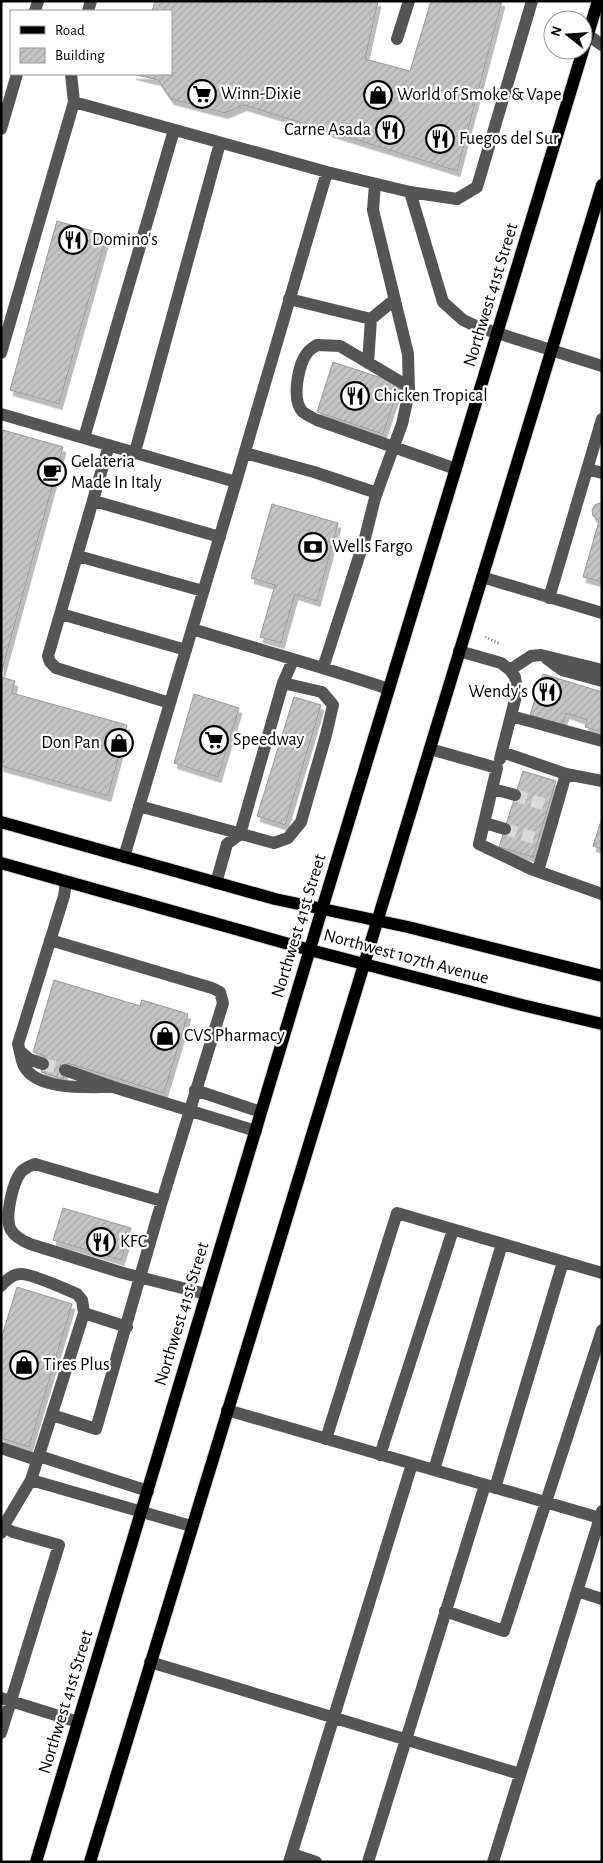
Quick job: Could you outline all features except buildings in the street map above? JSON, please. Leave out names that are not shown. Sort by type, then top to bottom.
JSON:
[{"type":"main road","name":"Northwest 41st Street","points":[[593,18],[598,1]]},
{"type":"main road","name":"Northwest 41st Street","points":[[36,1862],[322,909],[580,60]]},
{"type":"main road","points":[[90,1862],[191,1526],[602,185]]},
{"type":"main road","name":"Northwest 107th Avenue","points":[[1,822],[275,899],[377,920],[602,976]]},
{"type":"main road","name":"Northwest 107th Avenue","points":[[1,863],[310,950],[602,1024]]},
{"type":"lane","points":[[397,40],[409,1]]},
{"type":"lane","points":[[74,102],[327,172],[410,192],[457,199],[477,187],[532,1]]},
{"type":"lane","points":[[1,129],[17,75]]},
{"type":"lane","points":[[1,353],[74,102],[71,75]]},
{"type":"lane","points":[[84,438],[174,130]]},
{"type":"lane","points":[[134,452],[220,143]]},
{"type":"lane","points":[[124,857],[327,172]]},
{"type":"lane","points":[[323,668],[377,493],[402,424],[409,387],[408,354],[373,210],[375,184]]},
{"type":"lane","points":[[410,192],[443,302],[463,320],[498,334],[602,366]]},
{"type":"lane","points":[[290,299],[371,319]]},
{"type":"lane","points":[[368,362],[371,319],[394,300]]},
{"type":"lane","points":[[409,387],[340,346],[317,345],[307,352],[301,368],[296,392],[298,404],[303,412],[317,420],[456,469]]},
{"type":"lane","points":[[1,414],[236,482]]},
{"type":"lane","points":[[548,598],[602,419]]},
{"type":"lane","points":[[109,445],[48,656],[50,662],[56,668],[170,703]]},
{"type":"lane","points":[[245,453],[314,472],[377,493]]},
{"type":"lane","points":[[587,469],[602,473]]},
{"type":"lane","points":[[94,501],[220,537]]},
{"type":"lane","points":[[78,556],[203,591]]},
{"type":"lane","points":[[482,577],[602,613]]},
{"type":"lane","points":[[61,614],[186,650]]},
{"type":"lane","points":[[192,629],[389,689]]},
{"type":"lane","points":[[459,651],[501,663],[510,670],[517,687],[479,844],[538,871],[602,894]]},
{"type":"lane","points":[[510,670],[531,656],[541,655],[602,670]]},
{"type":"lane","points":[[541,655],[562,670],[602,681]]},
{"type":"lane","points":[[216,883],[227,844],[240,834],[283,683],[293,660]]},
{"type":"lane","points":[[138,806],[274,843],[288,838],[301,822],[326,735],[332,705],[322,692],[283,683]]},
{"type":"lane","points":[[510,716],[602,741]]},
{"type":"lane","points":[[430,749],[498,768]]},
{"type":"lane","points":[[502,752],[566,774],[602,781]]},
{"type":"lane","points":[[538,871],[542,841],[566,774]]},
{"type":"lane","points":[[493,789],[515,795]]},
{"type":"lane","points":[[485,823],[504,829]]},
{"type":"lane","points":[[66,882],[64,896],[18,1044],[24,1066],[41,1080],[64,1086],[113,1088]]},
{"type":"lane","points":[[50,940],[205,986],[220,992],[223,998],[222,1009],[195,1090],[96,1429],[52,1415]]},
{"type":"lane","points":[[20,1051],[29,1058],[43,1064]]},
{"type":"lane","points":[[65,1070],[113,1088],[256,1131]]},
{"type":"lane","points":[[195,1090],[261,1112]]},
{"type":"lane","points":[[162,1201],[40,1164],[28,1167],[18,1176],[8,1220],[12,1232],[30,1244],[141,1278],[206,1294]]},
{"type":"lane","points":[[326,1439],[397,1213],[602,1273]]},
{"type":"lane","points":[[380,1455],[453,1230]]},
{"type":"lane","points":[[434,1470],[502,1244]]},
{"type":"lane","points":[[368,1862],[445,1612],[490,1486],[563,1262]]},
{"type":"lane","points":[[1,1286],[9,1278],[16,1275],[26,1275],[77,1294],[82,1300],[84,1313],[31,1480],[2,1529],[60,1545],[6,1699],[1,1733]]},
{"type":"lane","points":[[84,1313],[127,1327]]},
{"type":"lane","points":[[445,1612],[504,1631],[602,1330]]},
{"type":"lane","points":[[227,1410],[546,1502],[601,1514],[493,1862]]},
{"type":"lane","points":[[1,1448],[148,1491]]},
{"type":"lane","points":[[316,1862],[291,1858],[412,1464]]},
{"type":"lane","points":[[31,1480],[191,1526]]},
{"type":"lane","points":[[577,1592],[602,1599]]},
{"type":"lane","points":[[150,1662],[520,1774]]},
{"type":"lane","points":[[6,1699],[78,1722]]},
{"type":"tunnel","points":[[515,795],[549,806]]},
{"type":"tunnel","points":[[505,829],[538,839]]},
{"type":"tunnel","points":[[43,1064],[65,1070]]},
{"type":"place","name":"Winn-Dixie","points":[[202,94]]},
{"type":"place","name":"World of Smoke & Vape","points":[[378,95]]},
{"type":"place","name":"Carne Asada","points":[[390,130]]},
{"type":"place","name":"Fuegos del Sur","points":[[440,139]]},
{"type":"place","name":"Domino's","points":[[73,240]]},
{"type":"place","name":"Chicken Tropical","points":[[355,396]]},
{"type":"place","name":"Gelateria Made In Italy","points":[[52,472]]},
{"type":"place","name":"Wells Fargo","points":[[313,547]]},
{"type":"place","name":"Wendy's","points":[[547,692]]},
{"type":"place","name":"Speedway","points":[[214,740]]},
{"type":"place","name":"Don Pan","points":[[119,743]]},
{"type":"place","name":"CVS Pharmacy","points":[[165,1036]]},
{"type":"place","name":"KFC","points":[[101,1242]]},
{"type":"place","name":"Tires Plus","points":[[24,1365]]}]
